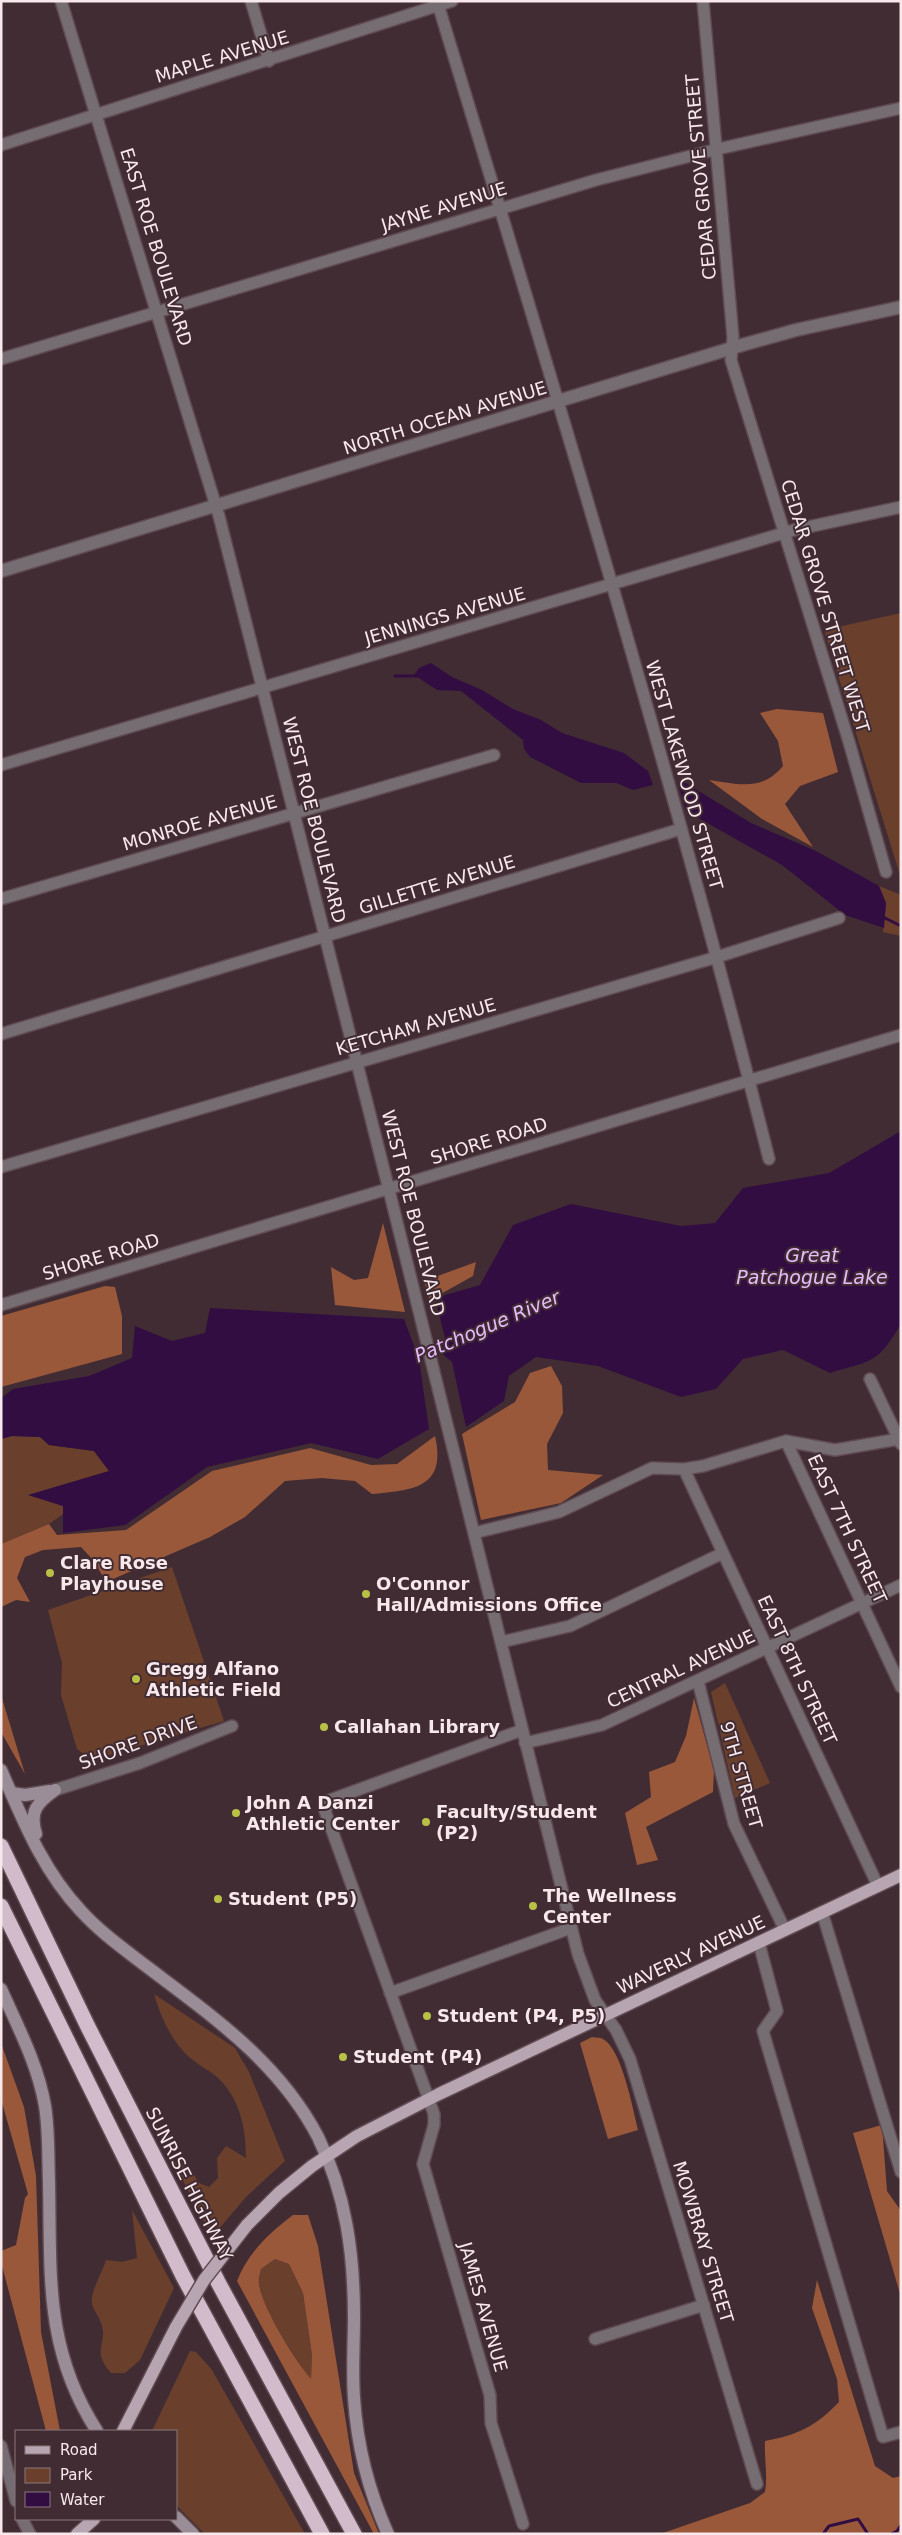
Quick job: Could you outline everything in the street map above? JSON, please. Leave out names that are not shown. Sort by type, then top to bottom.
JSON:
[{"type":"highway","name":"SUNRISE HIGHWAY","points":[[1,1846],[88,2027],[218,2282],[354,2534]]},
{"type":"highway","points":[[1,1906],[183,2276],[322,2534]]},
{"type":"highway","points":[[1,1928],[68,2043]]},
{"type":"main road","points":[[1,1770],[45,1865],[69,1898],[98,1928],[228,2028],[264,2062],[298,2105],[326,2155],[341,2196],[350,2241],[354,2286],[354,2391],[360,2442],[371,2488],[388,2534]]},
{"type":"main road","points":[[11,1793],[25,1795],[55,1790]]},
{"type":"main road","points":[[45,1865],[33,1825],[33,1814],[41,1800],[55,1790]]},
{"type":"main road","name":"WAVERLY AVENUE","points":[[124,2430],[190,2303],[247,2225],[280,2193],[326,2155],[365,2131],[428,2100],[901,1875]]},
{"type":"main road","points":[[1,1989],[37,2072],[45,2106],[48,2140],[51,2288],[56,2335],[70,2381],[96,2430]]},
{"type":"main road","points":[[178,2519],[193,2534]]},
{"type":"main road","points":[[73,2534],[80,2520]]},
{"type":"main road","points":[[77,2534],[93,2520]]},
{"type":"street","name":"EAST ROE BOULEVARD","points":[[61,1],[216,504]]},
{"type":"street","points":[[251,1],[269,61]]},
{"type":"street","name":"MAPLE AVENUE","points":[[1,145],[269,61],[437,4],[452,1]]},
{"type":"street","name":"CEDAR GROVE STREET","points":[[703,1],[718,149],[733,337],[731,350]]},
{"type":"street","name":"WEST LAKEWOOD STREET","points":[[437,4],[501,209],[611,585],[717,957],[769,1159]]},
{"type":"street","name":"JAYNE AVENUE","points":[[1,359],[596,180],[718,149],[901,108]]},
{"type":"street","name":"NORTH OCEAN AVENUE","points":[[1,571],[216,504],[796,330],[901,307]]},
{"type":"street","name":"CEDAR GROVE STREET WEST","points":[[731,350],[731,360],[886,872]]},
{"type":"street","name":"WEST ROE BOULEVARD","points":[[216,504],[389,1190],[571,1928],[584,1975],[605,2015]]},
{"type":"street","name":"JENNINGS AVENUE","points":[[1,765],[784,533],[901,507]]},
{"type":"street","name":"MONROE AVENUE","points":[[1,899],[494,755]]},
{"type":"street","name":"GILLETTE AVENUE","points":[[1,1034],[325,938],[681,829]]},
{"type":"street","name":"KETCHAM AVENUE","points":[[1,1167],[717,957],[839,918]]},
{"type":"street","name":"SHORE ROAD","points":[[1,1305],[901,1035]]},
{"type":"street","points":[[474,1533],[558,1512],[652,1468],[684,1469],[703,1466],[786,1442],[835,1450],[900,1440],[870,1379]]},
{"type":"street","name":"EAST 7TH STREET","points":[[786,1442],[901,1687]]},
{"type":"street","name":"EAST 8TH STREET","points":[[684,1469],[878,1886]]},
{"type":"street","points":[[501,1642],[570,1626],[723,1553]]},
{"type":"street","name":"CENTRAL AVENUE","points":[[525,1744],[602,1725],[901,1585]]},
{"type":"street","name":"9TH STREET","points":[[698,1681],[734,1824],[785,1930]]},
{"type":"street","name":"SHORE DRIVE","points":[[55,1790],[140,1763],[232,1726]]},
{"type":"street","name":"JAMES AVENUE","points":[[522,1730],[330,1800],[326,1805],[326,1811],[434,2114],[434,2125],[423,2164],[490,2395],[491,2423],[523,2524]]},
{"type":"street","points":[[822,1912],[901,2172]]},
{"type":"street","points":[[390,1993],[571,1928]]},
{"type":"street","points":[[759,1943],[777,2011],[763,2031],[765,2038],[883,2437],[901,2432]]},
{"type":"street","name":"MOWBRAY STREET","points":[[605,2015],[630,2059],[757,2484]]},
{"type":"street","points":[[595,2339],[704,2305]]},
{"type":"street","points":[[1,2446],[15,2498]]},
{"type":"street","points":[[23,2520],[30,2534]]},
{"type":"green space","points":[[901,613],[901,878],[824,630]]},
{"type":"green space","points":[[879,886],[901,895],[901,936],[883,932],[886,903]]},
{"type":"green space","points":[[12,1436],[40,1437],[49,1445],[94,1451],[109,1471],[29,1495],[63,1506],[63,1514],[49,1524],[1,1544],[1,1439]]},
{"type":"green space","name":"Gregg Alfano Athletic Field","points":[[172,1567],[224,1721],[92,1760],[77,1749],[61,1695],[62,1663],[48,1610]]},
{"type":"green space","points":[[725,1683],[770,1783],[735,1798],[711,1692]]},
{"type":"green space","points":[[154,1994],[235,2048],[249,2072],[285,2161],[246,2197],[212,2237],[174,2163],[179,2161],[187,2163],[199,2183],[209,2187],[218,2178],[217,2158],[226,2146],[246,2158],[243,2125],[236,2104],[225,2085],[214,2074],[189,2057],[172,2036],[163,2020]]},
{"type":"green space","points":[[132,2210],[174,2288],[140,2360],[125,2373],[111,2373],[102,2359],[102,2326],[93,2307],[92,2298],[106,2260],[122,2262],[137,2258]]},
{"type":"green space","points":[[275,2259],[289,2264],[303,2293],[312,2355],[311,2380],[280,2334],[262,2295],[259,2282],[261,2269]]},
{"type":"green space","points":[[190,2351],[196,2352],[212,2370],[305,2534],[205,2534],[178,2507],[178,2430],[152,2430]]},
{"type":"shaded area","points":[[777,709],[823,713],[838,772],[800,786],[785,804],[813,847],[762,819],[709,780],[740,784],[758,783],[775,774],[783,766],[778,741],[760,713]]},
{"type":"shaded area","points":[[383,1223],[405,1312],[335,1305],[331,1267],[354,1280],[368,1278]]},
{"type":"shaded area","points":[[476,1262],[473,1276],[430,1300],[424,1281]]},
{"type":"shaded area","points":[[105,1286],[115,1287],[122,1316],[122,1354],[1,1387],[1,1316]]},
{"type":"shaded area","points":[[551,1366],[562,1386],[563,1413],[547,1444],[548,1470],[603,1475],[561,1503],[481,1520],[462,1434],[515,1402],[530,1373]]},
{"type":"shaded area","points":[[435,1436],[436,1466],[431,1476],[413,1488],[372,1494],[355,1481],[322,1478],[285,1481],[245,1517],[210,1537],[113,1579],[102,1575],[94,1561],[81,1547],[43,1550],[25,1557],[17,1578],[30,1602],[16,1600],[1,1607],[1,1544],[49,1524],[57,1535],[126,1530],[212,1471],[310,1448],[371,1465],[397,1464]]},
{"type":"shaded area","points":[[1,1695],[25,1774],[1,1732]]},
{"type":"shaded area","points":[[694,1698],[714,1771],[713,1792],[646,1827],[658,1860],[637,1865],[625,1813],[651,1797],[649,1772],[675,1762],[686,1736]]},
{"type":"shaded area","points":[[592,2037],[603,2039],[610,2045],[616,2055],[626,2081],[638,2130],[608,2139],[580,2043]]},
{"type":"shaded area","points":[[1,2043],[24,2107],[36,2176],[41,2332],[60,2430],[46,2430],[1,2262],[1,2251],[16,2245],[25,2198],[28,2194],[1,2099]]},
{"type":"shaded area","points":[[882,2125],[887,2191],[901,2211],[901,2297],[853,2133]]},
{"type":"shaded area","points":[[293,2215],[308,2215],[318,2246],[354,2473],[379,2534],[374,2534],[237,2281],[247,2261],[260,2244]],"holes":[[[275,2259],[289,2264],[303,2293],[312,2355],[311,2379],[288,2347],[273,2320],[261,2294],[259,2284],[261,2269]]]},
{"type":"shaded area","points":[[817,2280],[875,2466],[893,2478],[901,2476],[901,2534],[660,2534],[750,2503],[765,2492],[765,2441],[787,2436],[806,2428],[839,2402],[837,2379],[812,2308]]},
{"type":"water","points":[[431,663],[452,677],[482,690],[513,709],[541,720],[562,733],[624,753],[648,771],[653,785],[633,790],[616,783],[581,783],[530,757],[524,749],[523,740],[461,691],[437,690],[414,675],[419,668]]},
{"type":"water","points":[[684,782],[751,823],[816,851],[879,886],[886,903],[884,928],[845,915],[782,865],[686,811],[678,783]]},
{"type":"water","name":"Great Patchogue Lake","points":[[901,1131],[901,1324],[886,1347],[873,1359],[830,1373],[783,1350],[743,1359],[716,1389],[681,1397],[598,1366],[536,1357],[509,1376],[504,1401],[466,1427],[452,1362],[440,1352],[445,1338],[435,1298],[480,1285],[513,1225],[571,1204],[681,1226],[715,1223],[743,1188],[829,1173]]},
{"type":"water","points":[[210,1308],[404,1319],[414,1346],[423,1357],[420,1366],[429,1429],[378,1459],[311,1443],[207,1467],[125,1525],[63,1533],[63,1506],[28,1495],[109,1471],[94,1451],[49,1445],[40,1437],[12,1436],[1,1439],[1,1398],[13,1389],[89,1376],[132,1358],[135,1326],[172,1341],[205,1333]]},
{"type":"waterway","points":[[395,676],[416,676]]},
{"type":"waterway","points":[[883,917],[901,926]]},
{"type":"waterway","points":[[823,2534],[829,2526],[858,2519],[868,2534]]},
{"type":"waterway","points":[[891,2534],[897,2531],[901,2525]]},
{"type":"place","name":"Clare Rose Playhouse","points":[[50,1573]]},
{"type":"place","name":"O'Connor Hall/Admissions Office","points":[[366,1594]]},
{"type":"place","name":"Gregg Alfano Athletic Field","points":[[136,1679]]},
{"type":"place","name":"Callahan Library","points":[[324,1727]]},
{"type":"place","name":"John A Danzi Athletic Center","points":[[236,1813]]},
{"type":"place","name":"Faculty/Student (P2)","points":[[426,1822]]},
{"type":"place","name":"Student (P5)","points":[[218,1899]]},
{"type":"place","name":"The Wellness Center","points":[[533,1906]]},
{"type":"place","name":"Student (P4, P5)","points":[[427,2016]]},
{"type":"place","name":"Student (P4)","points":[[343,2057]]},
{"type":"water label","name":"Patchogue River","points":[[487,1326]]}]
